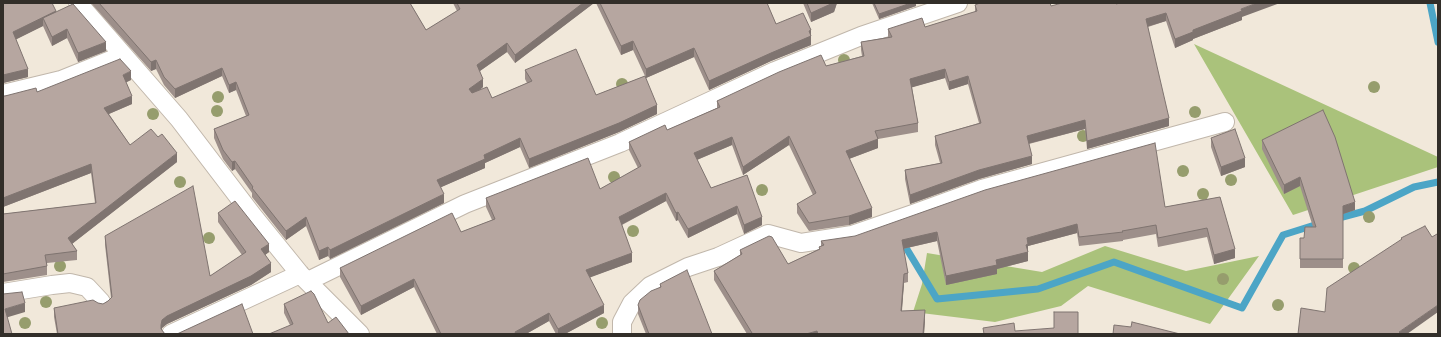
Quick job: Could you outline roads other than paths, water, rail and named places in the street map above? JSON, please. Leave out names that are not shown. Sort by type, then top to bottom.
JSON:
[{"type":"street","points":[[78,3],[179,119],[253,216],[304,278],[360,334]]},
{"type":"street","points":[[171,334],[304,278],[465,204],[620,143],[775,71],[861,36],[958,3]]},
{"type":"street","points":[[3,94],[61,80],[123,55]]},
{"type":"street","points":[[622,334],[622,322],[632,303],[650,286],[688,267],[718,257],[768,234],[801,243],[852,235],[982,189],[1225,122]]},
{"type":"street","points":[[3,294],[70,283],[87,287],[101,302]]},
{"type":"waterway","points":[[1430,3],[1438,42]]},
{"type":"waterway","points":[[1335,219],[1365,211],[1414,187],[1438,182]]},
{"type":"waterway","points":[[905,246],[937,299],[1038,289],[1114,262],[1242,308],[1283,235],[1321,223]]}]
